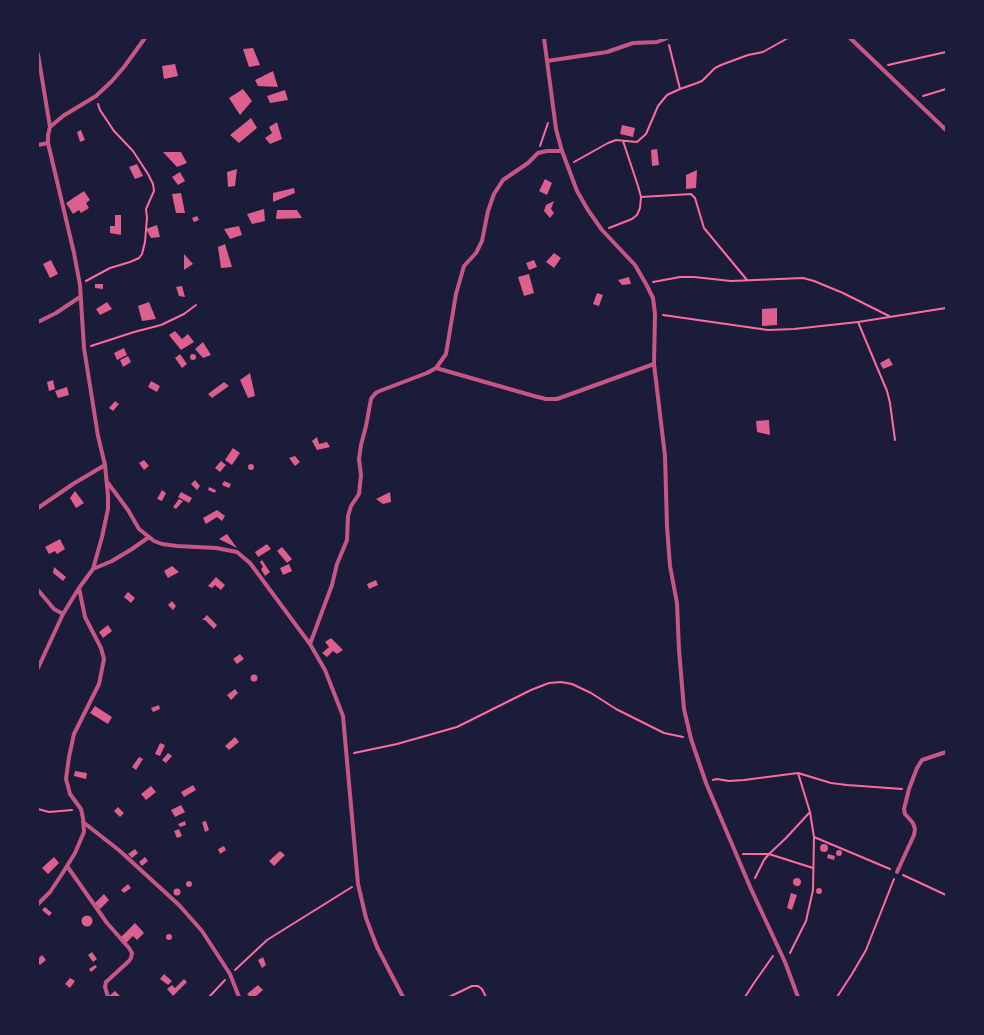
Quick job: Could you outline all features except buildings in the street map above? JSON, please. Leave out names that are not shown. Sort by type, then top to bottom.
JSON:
[{"type":"street","points":[[50,127],[63,116],[96,96],[124,67],[145,38]]},
{"type":"street","points":[[544,38],[556,129],[562,151],[577,191],[602,230],[635,265],[653,298],[655,314],[654,364],[665,456],[670,566],[676,603],[681,687],[684,709],[691,739],[706,783],[751,889],[779,948],[798,997]]},
{"type":"street","points":[[547,61],[606,52],[633,43],[657,42],[667,38]]},
{"type":"street","points":[[850,38],[946,130]]},
{"type":"street","points":[[38,54],[50,127],[48,143],[80,285],[84,348],[98,436],[108,482],[108,509],[94,569],[79,588],[63,614],[38,668]]},
{"type":"street","points":[[38,145],[48,143]]},
{"type":"street","points":[[310,644],[332,585],[337,564],[347,540],[348,516],[351,506],[359,494],[361,475],[359,459],[371,399],[377,392],[421,376],[436,368],[446,354],[456,294],[464,266],[476,253],[482,241],[488,211],[494,194],[503,180],[528,163],[538,152],[547,150],[562,151]]},
{"type":"street","points":[[38,322],[56,313],[80,297]]},
{"type":"street","points":[[436,368],[534,396],[546,399],[557,399],[654,364]]},
{"type":"street","points":[[38,508],[72,484],[105,464]]},
{"type":"street","points":[[108,482],[128,510],[139,529],[149,537],[162,544],[216,548],[237,552],[250,563],[310,644],[325,670],[344,716],[358,884],[366,918],[377,947],[403,997]]},
{"type":"street","points":[[94,569],[132,550],[149,537]]},
{"type":"street","points":[[38,904],[50,892],[67,866],[75,853],[84,832],[81,809],[70,794],[66,779],[74,734],[99,684],[104,659],[101,648],[85,616],[79,588]]},
{"type":"street","points":[[38,590],[54,609],[63,614]]},
{"type":"street","points":[[897,872],[914,835],[915,829],[913,823],[905,814],[904,809],[909,790],[919,764],[930,757],[946,752]]},
{"type":"street","points":[[83,822],[120,852],[179,906],[202,931],[230,974],[239,997]]},
{"type":"street","points":[[67,866],[102,917],[129,948],[132,954],[129,961],[106,982],[105,987],[108,997]]},
{"type":"path","points":[[567,165],[616,140],[637,142],[646,134],[661,100],[672,92],[702,81],[710,72],[721,65],[748,55],[763,52],[788,38]]},
{"type":"path","points":[[668,45],[680,89]]},
{"type":"path","points":[[879,67],[922,56],[946,52]]},
{"type":"path","points":[[914,99],[946,89]]},
{"type":"path","points":[[80,285],[110,268],[139,258],[142,254],[144,242],[147,218],[146,209],[154,191],[153,184],[148,174],[133,151],[111,126],[100,110],[96,96]]},
{"type":"path","points":[[538,152],[544,131],[553,113]]},
{"type":"path","points":[[602,230],[626,222],[637,215],[640,208],[641,198],[623,141]]},
{"type":"path","points":[[641,198],[691,194],[695,198],[704,228],[747,281]]},
{"type":"path","points":[[646,284],[680,277],[731,281],[802,278],[814,281],[843,293],[890,317]]},
{"type":"path","points":[[84,348],[161,325],[184,314],[196,305]]},
{"type":"path","points":[[655,314],[768,330],[794,329],[858,322],[946,308]]},
{"type":"path","points":[[858,322],[887,391],[895,440]]},
{"type":"path","points":[[347,755],[397,744],[457,727],[531,690],[549,683],[561,682],[572,684],[591,693],[616,709],[664,733],[691,739]]},
{"type":"path","points":[[706,783],[716,779],[729,781],[798,773],[847,786],[909,790]]},
{"type":"path","points":[[785,962],[800,935],[808,915],[813,890],[814,837],[810,812],[798,773]]},
{"type":"path","points":[[38,809],[49,812],[81,809]]},
{"type":"path","points":[[751,889],[759,869],[769,854],[810,812]]},
{"type":"path","points":[[814,837],[946,894]]},
{"type":"path","points":[[736,854],[769,854],[814,868]]},
{"type":"path","points":[[837,997],[866,950],[897,872]]},
{"type":"path","points":[[209,997],[248,956],[267,940],[358,884]]},
{"type":"path","points":[[745,997],[779,948]]},
{"type":"path","points":[[449,997],[472,986],[478,986],[482,989],[486,997]]}]
